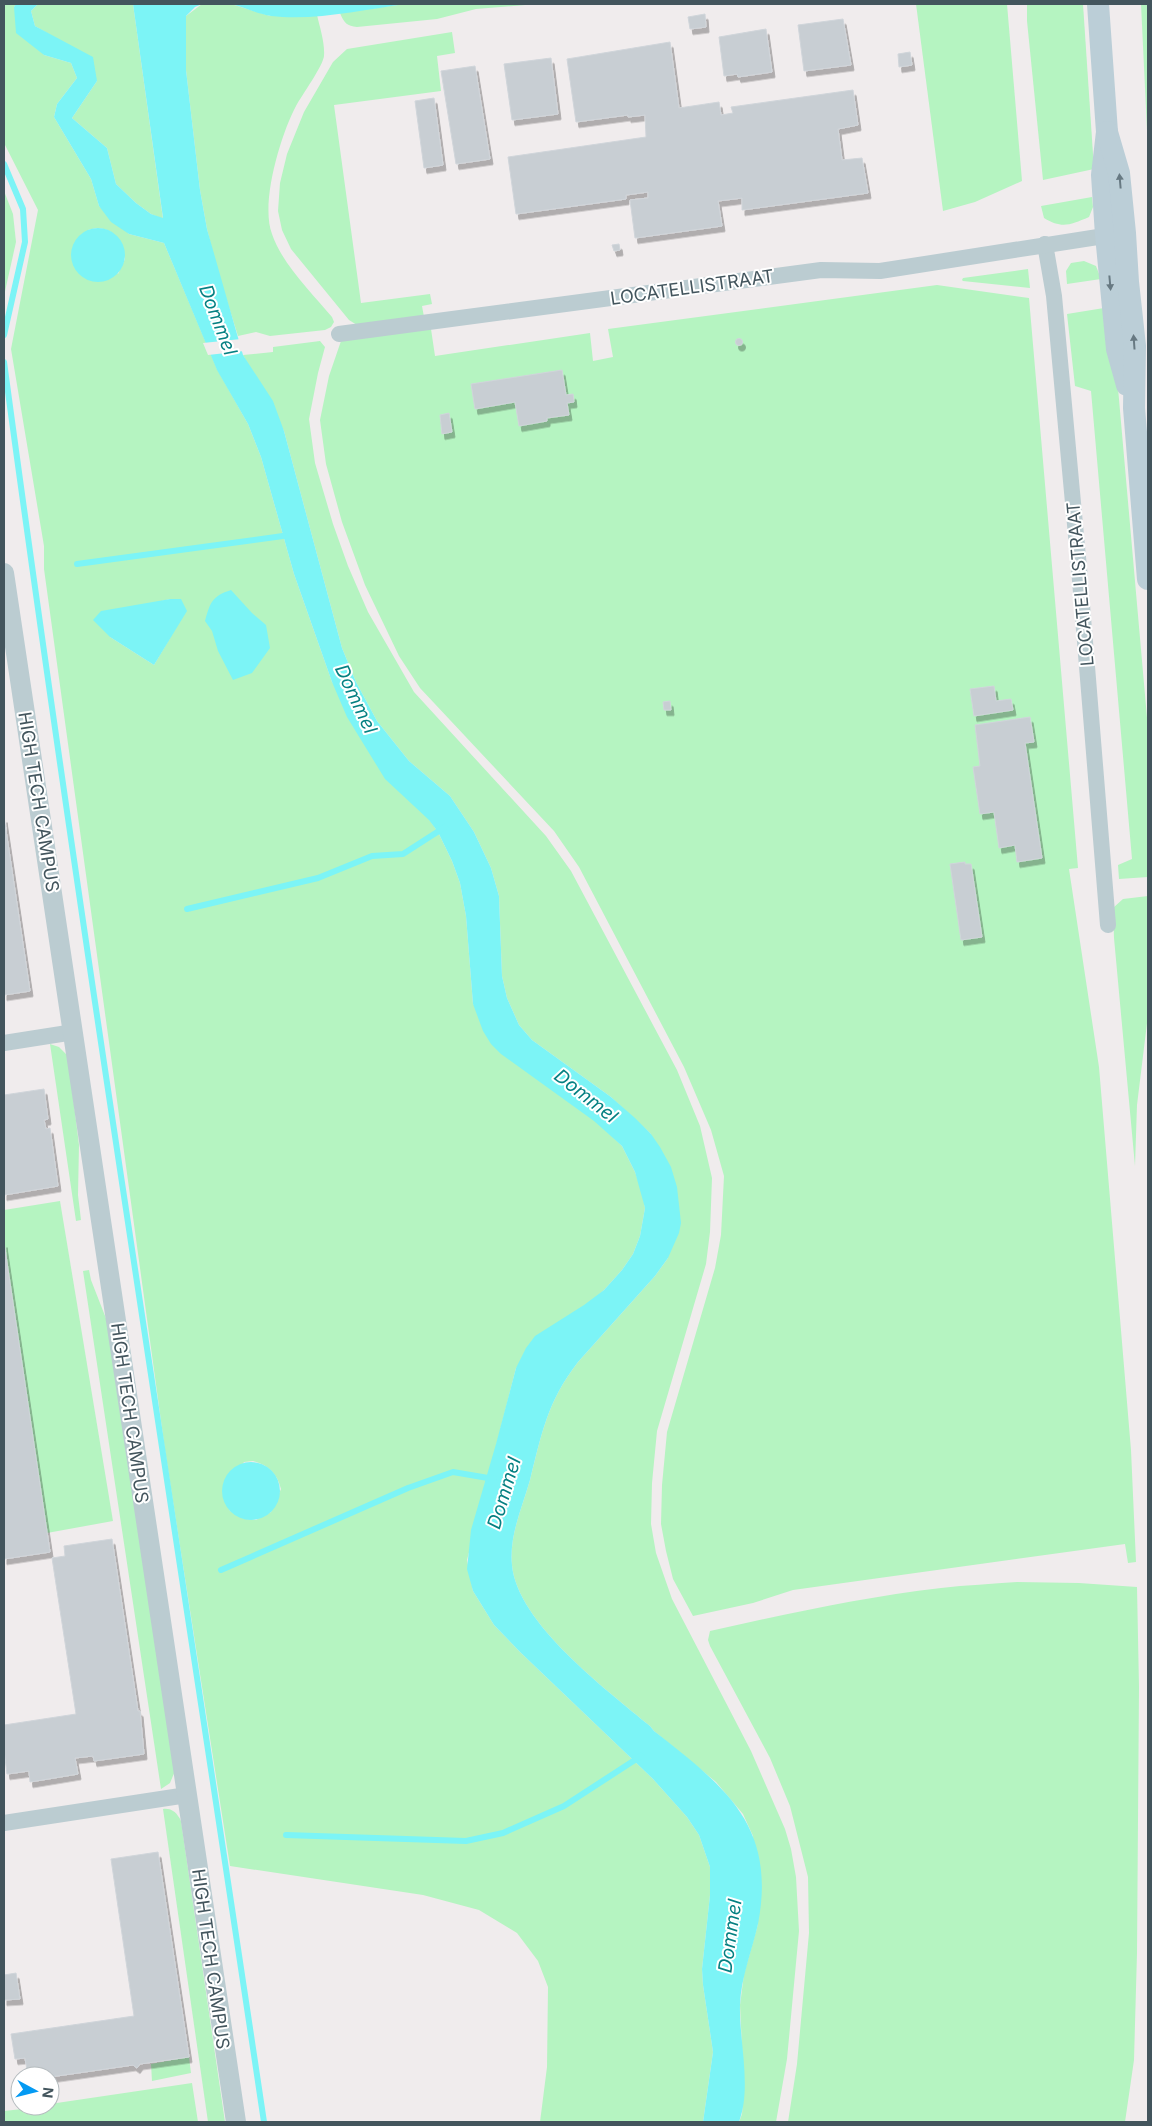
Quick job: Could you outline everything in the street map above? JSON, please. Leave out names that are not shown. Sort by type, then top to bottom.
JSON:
[{"type":"main road","points":[[1100,7],[1107,132],[1119,173],[1115,234],[1128,282],[1135,346],[1134,408],[1148,579]]},
{"type":"street","name":"LOCATELLISTRAAT","points":[[339,334],[821,270],[880,271],[1115,234]]},
{"type":"street","name":"LOCATELLISTRAAT","points":[[1045,244],[1054,296],[1077,539],[1108,925]]},
{"type":"street","name":"HIGH TECH CAMPUS","points":[[4,573],[236,2122]]},
{"type":"street","points":[[4,1043],[74,1032]]},
{"type":"street","points":[[4,1823],[187,1795]]},
{"type":"green space","points":[[4,4],[16,4],[14,7],[44,55],[71,63],[77,78],[57,104],[54,117],[91,179],[99,206],[129,234],[164,243],[217,369],[248,424],[261,457],[294,574],[332,682],[438,832],[452,861],[460,883],[466,916],[473,1004],[622,1146],[635,1172],[645,1208],[640,1236],[633,1254],[604,1290],[516,1368],[467,1560],[473,1591],[494,1625],[653,1779],[687,1817],[699,1835],[710,1867],[710,1895],[702,1969],[713,2052],[703,2122],[540,2122],[547,2067],[548,1987],[538,1961],[517,1933],[479,1910],[423,1895],[230,1866],[165,1450],[44,569],[44,546],[11,349],[38,210],[4,143]],"holes":[[[96,228],[109,231],[119,242],[125,259],[118,274],[88,230]],[[170,599],[186,611],[154,665],[110,637],[162,601]],[[253,1461],[267,1467],[277,1478],[281,1489],[271,1512],[256,1520],[245,1519],[230,1511],[223,1495],[244,1462]]]},
{"type":"green space","points":[[38,4],[133,4],[163,219],[151,214],[136,203],[116,184],[107,148],[72,118],[97,81],[59,40],[35,26],[31,11]]},
{"type":"green space","points":[[202,4],[231,4],[270,16],[317,15],[323,41],[323,61],[296,106],[284,133],[270,187],[269,221],[277,245],[290,267],[332,317],[334,322],[331,327],[325,330],[270,336],[256,332],[238,336],[217,269],[207,229],[200,190],[186,70],[186,16]]},
{"type":"green space","points":[[405,4],[537,4],[476,9],[437,19],[357,27],[346,23],[340,13]]},
{"type":"green space","points":[[916,4],[1007,4],[1022,181],[975,202],[943,211]]},
{"type":"green space","points":[[1027,4],[1083,4],[1094,169],[1043,180],[1027,21]]},
{"type":"green space","points":[[1141,4],[1148,4],[1148,151]]},
{"type":"green space","points":[[452,32],[455,53],[437,56],[441,91],[334,105],[361,303],[430,294],[432,304],[422,306],[424,317],[357,325],[349,320],[291,249],[282,230],[278,211],[280,183],[287,154],[304,112],[333,62],[347,49]]},
{"type":"green space","points":[[4,191],[13,214],[16,242],[4,296]]},
{"type":"green space","points":[[1092,197],[1093,207],[1089,217],[1066,225],[1056,224],[1044,218],[1041,206]]},
{"type":"green space","points":[[1084,261],[1096,266],[1101,279],[1067,284],[1066,271],[1071,263]]},
{"type":"green space","points":[[1028,269],[1030,288],[962,280],[963,278]]},
{"type":"green space","points":[[937,285],[1029,298],[1078,868],[1069,869],[1099,1067],[1131,1450],[1136,1562],[1128,1563],[1125,1544],[793,1590],[753,1603],[693,1616],[673,1579],[666,1551],[661,1524],[662,1485],[667,1432],[715,1268],[721,1235],[724,1176],[711,1130],[684,1067],[579,867],[554,831],[420,688],[399,656],[365,585],[342,522],[326,464],[320,420],[329,376],[341,341],[431,329],[435,356],[590,333],[593,361],[613,357],[608,329]]},
{"type":"green space","points":[[1104,308],[1118,388],[1148,729],[1148,877],[1119,879],[1118,865],[1132,859],[1091,391],[1075,386],[1067,314]]},
{"type":"green space","points":[[320,341],[325,347],[309,419],[315,463],[333,524],[348,566],[368,612],[414,692],[546,836],[571,871],[677,1070],[700,1126],[712,1178],[710,1232],[706,1264],[657,1431],[652,1483],[651,1524],[656,1553],[672,1599],[751,1751],[785,1829],[791,1849],[796,1877],[799,1931],[787,2059],[776,2122],[739,2122],[742,2114],[744,2090],[740,2005],[744,1974],[758,1924],[753,1836],[743,1814],[716,1782],[654,1731],[567,1654],[530,1610],[518,1587],[512,1565],[514,1533],[542,1433],[559,1391],[578,1362],[655,1276],[668,1258],[651,1134],[611,1097],[532,1040],[519,1025],[507,998],[502,976],[499,896],[491,868],[474,832],[450,796],[409,761],[377,721],[356,682],[342,648],[284,431],[243,355],[273,352],[273,347]]},
{"type":"green space","points":[[1148,896],[1148,1015],[1137,1105],[1135,1166],[1114,938],[1113,908],[1123,899]]},
{"type":"green space","points":[[50,1044],[59,1047],[68,1056],[79,1145],[78,1195],[81,1220],[76,1221]]},
{"type":"green space","points":[[60,1201],[113,1521],[47,1533],[4,1255],[4,1210]]},
{"type":"green space","points":[[89,1270],[107,1321],[175,1771],[170,1783],[161,1789],[83,1271]]},
{"type":"green space","points":[[1017,1582],[1079,1583],[1137,1587],[1139,1687],[1137,1953],[1134,2060],[1125,2122],[788,2122],[797,2064],[809,1933],[808,1877],[790,1806],[770,1758],[710,1646],[708,1640],[710,1631],[796,1612],[883,1596],[950,1587]]},
{"type":"green space","points":[[163,1809],[169,1809],[174,1812],[181,1821],[225,2122],[208,2122]]},
{"type":"green space","points":[[189,2057],[191,2073],[152,2081],[151,2064]]},
{"type":"green space","points":[[192,2083],[198,2122],[4,2122],[4,2111],[10,2110],[10,2116],[60,2116],[60,2103]]},
{"type":"water","name":"Dommel","points":[[16,4],[38,4],[31,11],[35,26],[93,57],[97,81],[72,118],[107,148],[116,184],[151,214],[163,218],[133,4],[202,4],[195,7],[186,16],[186,70],[200,190],[207,229],[243,355],[273,401],[284,431],[342,648],[356,682],[377,721],[409,761],[450,796],[474,832],[491,868],[499,896],[502,976],[507,998],[519,1025],[532,1040],[611,1097],[635,1118],[651,1134],[671,1167],[677,1187],[681,1223],[679,1233],[668,1258],[655,1276],[578,1362],[559,1391],[542,1433],[514,1533],[512,1565],[518,1587],[530,1610],[547,1632],[589,1675],[702,1770],[723,1790],[739,1811],[752,1834],[760,1860],[762,1890],[758,1924],[745,1974],[740,2005],[745,2080],[743,2109],[739,2122],[703,2122],[713,2052],[702,1969],[710,1895],[710,1867],[699,1835],[687,1817],[653,1779],[494,1625],[473,1591],[467,1569],[471,1530],[516,1368],[526,1348],[535,1336],[604,1290],[633,1254],[640,1236],[645,1208],[635,1172],[622,1146],[594,1121],[501,1054],[491,1044],[483,1031],[473,1004],[466,916],[460,883],[452,861],[438,832],[429,820],[385,779],[347,717],[332,682],[294,574],[261,457],[248,424],[217,370],[164,243],[129,234],[111,222],[99,206],[91,179],[54,117],[57,104],[77,78],[71,63],[44,55],[16,33],[14,7]]},
{"type":"water","points":[[231,4],[405,4],[338,14],[287,17],[266,15]]},
{"type":"water","points":[[98,228],[108,230],[117,236],[123,245],[125,255],[123,265],[117,274],[108,280],[98,282],[88,280],[79,274],[73,265],[71,255],[73,245],[79,236],[88,230]]},
{"type":"water","points":[[231,590],[266,625],[270,648],[252,673],[233,680],[218,651],[212,631],[205,621],[208,609],[213,601]]},
{"type":"water","points":[[170,599],[181,599],[187,611],[154,665],[110,637],[93,620],[101,611]]},
{"type":"water","points":[[245,1462],[257,1462],[272,1470],[280,1485],[280,1497],[272,1512],[257,1520],[245,1520],[230,1512],[222,1497],[222,1485],[230,1470]]},
{"type":"pier","points":[[241,339],[244,351],[208,355],[203,343]]},
{"type":"building","points":[[705,14],[706,27],[690,29],[688,17]]},
{"type":"building","points":[[843,19],[851,65],[804,71],[798,25]]},
{"type":"building","points":[[766,29],[772,72],[738,77],[737,74],[724,76],[719,37]]},
{"type":"building","points":[[670,42],[679,108],[719,102],[721,115],[733,113],[731,107],[853,90],[858,125],[838,129],[842,160],[862,158],[868,193],[742,210],[742,198],[718,201],[722,226],[635,238],[630,200],[648,198],[648,192],[626,195],[626,199],[516,214],[508,157],[646,137],[645,115],[628,117],[628,115],[576,122],[567,59]]},
{"type":"building","points":[[910,52],[912,65],[899,67],[898,54]]},
{"type":"building","points":[[551,58],[558,114],[512,120],[504,64]]},
{"type":"building","points":[[475,66],[490,159],[456,164],[441,71]]},
{"type":"building","points":[[434,98],[443,165],[424,168],[415,101]]},
{"type":"building","points":[[619,244],[620,250],[614,251],[612,245]]},
{"type":"building","points":[[739,339],[742,342],[739,345],[736,342]]},
{"type":"building","points":[[562,370],[566,395],[573,394],[574,402],[567,403],[569,415],[547,418],[547,421],[519,426],[515,402],[475,409],[471,384]]},
{"type":"building","points":[[449,413],[452,432],[442,434],[440,415]]},
{"type":"building","points":[[994,686],[996,701],[1011,699],[1013,710],[974,716],[970,689]]},
{"type":"building","points":[[670,701],[671,710],[664,710],[663,702]]},
{"type":"building","points":[[1030,717],[1034,742],[1025,743],[1042,858],[1017,862],[1015,845],[999,848],[994,812],[980,814],[973,767],[980,766],[975,725]]},
{"type":"building","points":[[4,817],[30,991],[4,995]]},
{"type":"building","points":[[965,862],[965,864],[971,864],[982,937],[961,940],[950,864]]},
{"type":"building","points":[[44,1089],[48,1119],[44,1120],[46,1129],[50,1128],[58,1186],[4,1195],[4,1095]]},
{"type":"building","points":[[4,1242],[50,1552],[4,1559]]},
{"type":"building","points":[[112,1539],[138,1711],[140,1711],[144,1754],[94,1761],[93,1756],[75,1758],[78,1774],[30,1782],[29,1771],[7,1774],[4,1750],[4,1725],[76,1714],[52,1558],[65,1556],[64,1546]]},
{"type":"building","points":[[158,1852],[189,2057],[140,2064],[137,2068],[133,2065],[60,2076],[60,2066],[26,2066],[25,2058],[15,2059],[11,2034],[134,2016],[111,1859]]},
{"type":"building","points":[[16,1973],[20,1999],[4,2000],[4,1975]]},
{"type":"waterway","points":[[4,164],[23,209],[25,242],[4,335]]},
{"type":"waterway","points":[[4,362],[98,1023],[264,2122]]},
{"type":"waterway","points":[[77,564],[283,536]]},
{"type":"waterway","points":[[187,909],[318,878],[372,856],[403,854],[445,827]]},
{"type":"waterway","name":"Dommel","points":[[221,1570],[408,1488],[453,1472],[494,1479]]},
{"type":"waterway","points":[[286,1835],[466,1841],[503,1833],[564,1806],[641,1756]]}]
